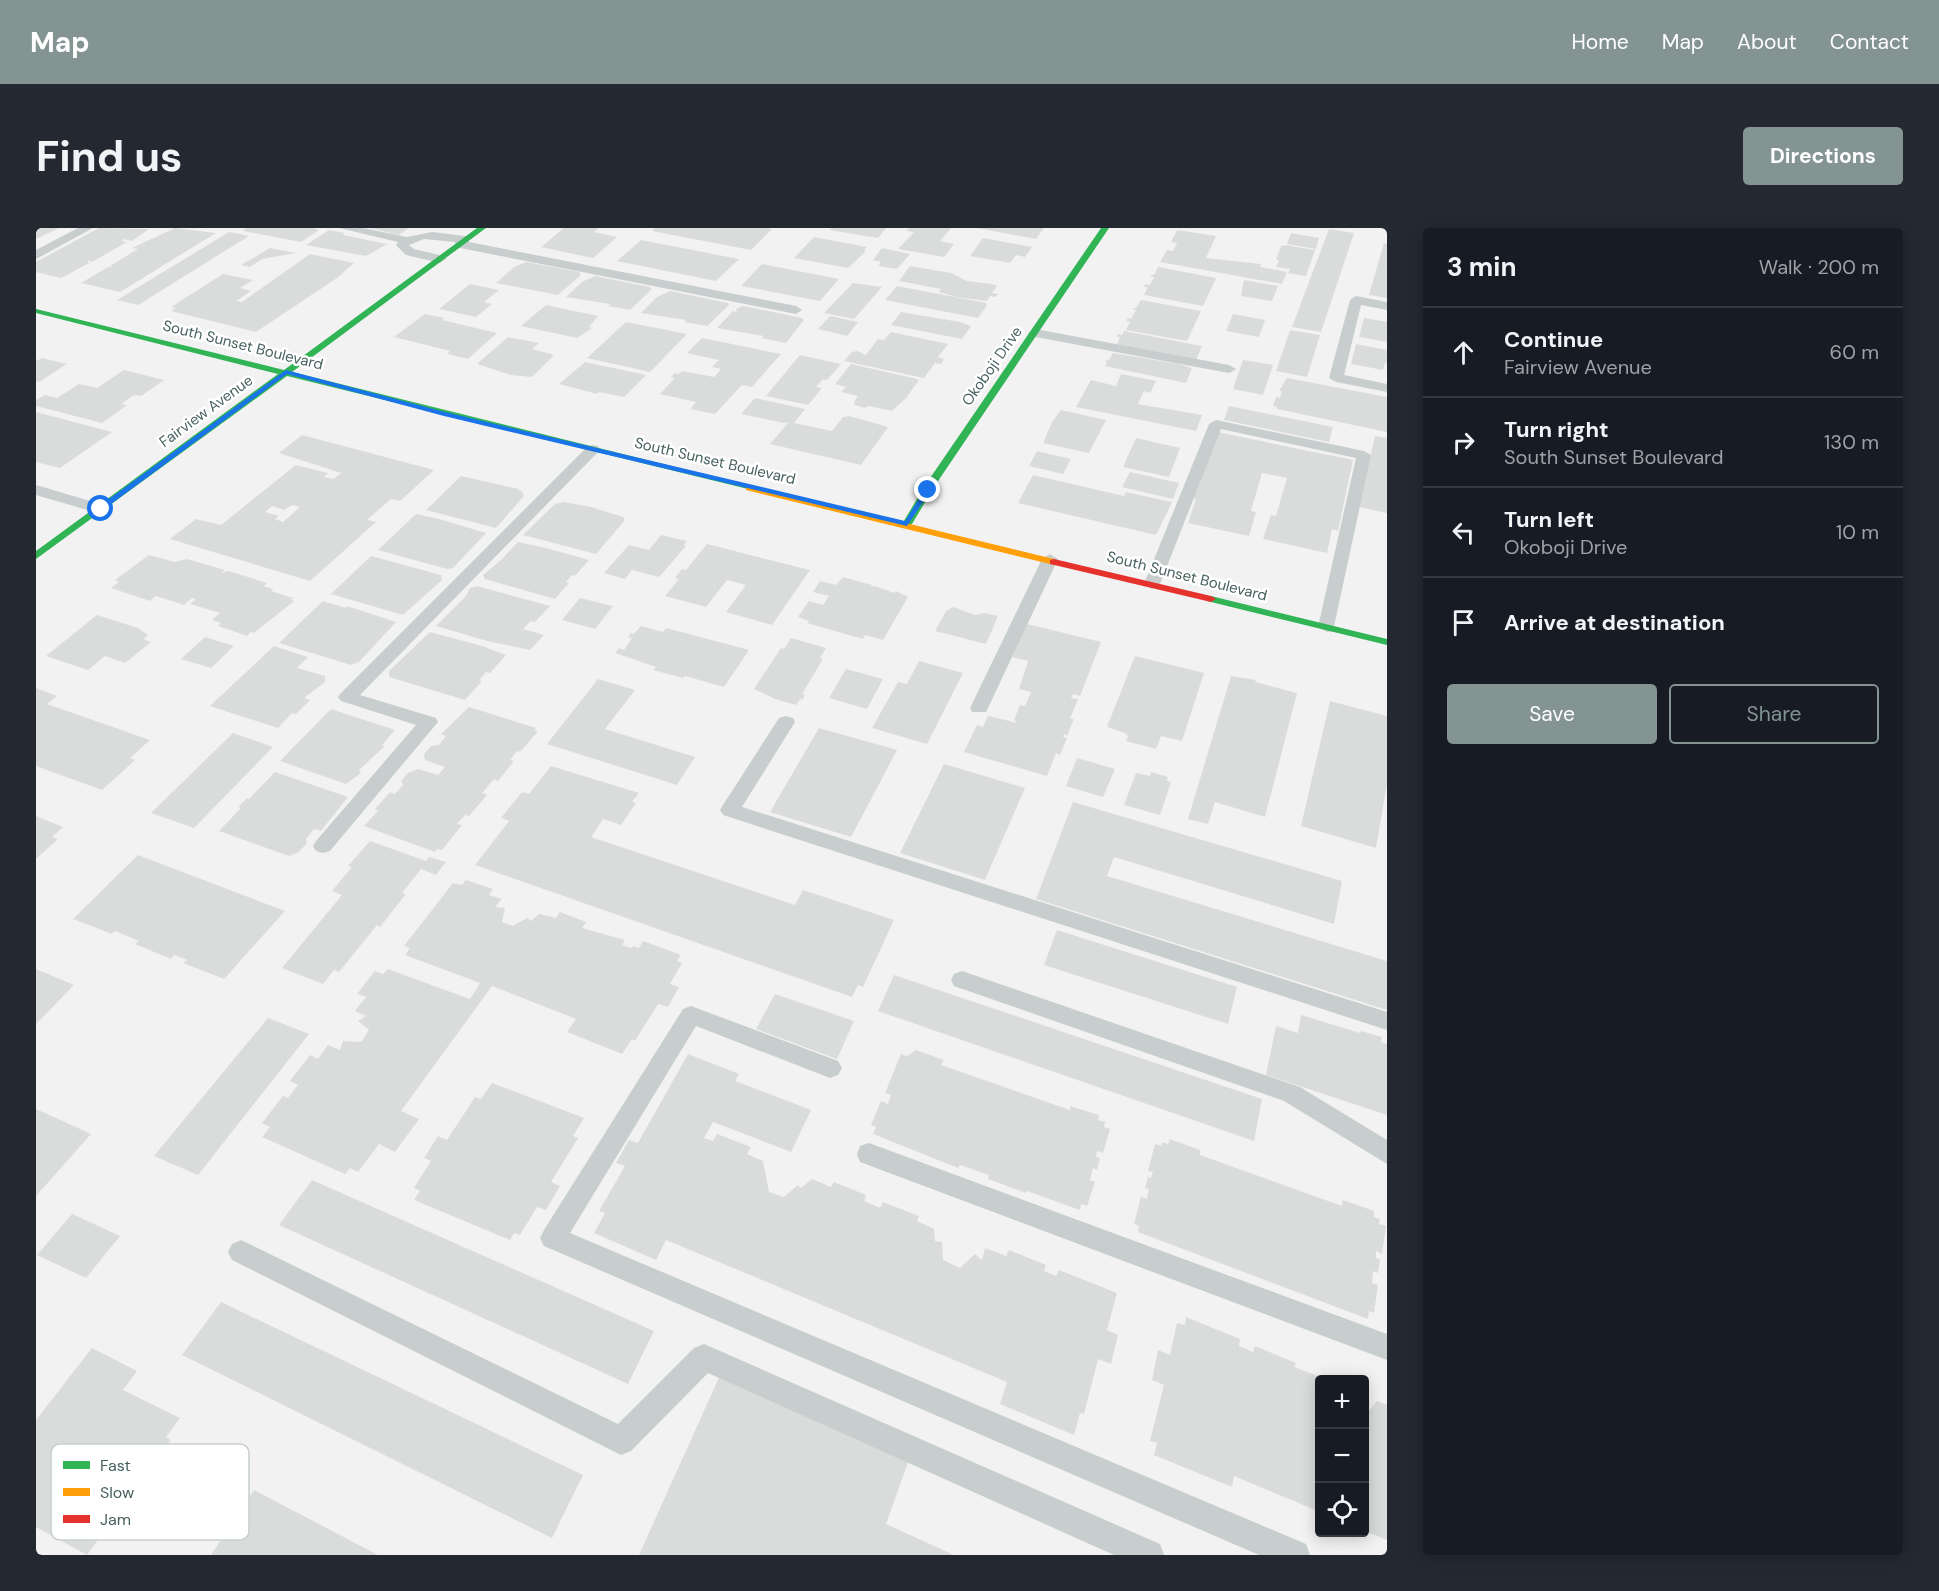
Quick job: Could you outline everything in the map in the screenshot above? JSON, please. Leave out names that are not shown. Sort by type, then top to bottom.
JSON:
[{"type":"street","name":"Fairview Avenue","points":[[36,556],[482,228]]},
{"type":"street","name":"Okoboji Drive","points":[[907,524],[931,484],[1105,228]]},
{"type":"street","name":"South Sunset Boulevard","points":[[36,311],[1387,642]]},
{"type":"lane","points":[[36,255],[87,228]]},
{"type":"lane","points":[[345,228],[406,240],[429,236],[796,310]]},
{"type":"lane","points":[[406,240],[402,245],[403,249],[440,259]]},
{"type":"lane","points":[[1387,306],[1356,300],[1336,378],[1387,388]]},
{"type":"lane","points":[[1035,333],[1228,369]]},
{"type":"lane","points":[[1152,584],[1216,424],[1364,455],[1328,627]]},
{"type":"lane","points":[[323,846],[429,722],[347,697],[593,449]]},
{"type":"lane","points":[[36,490],[101,509]]},
{"type":"lane","points":[[979,708],[1050,559]]},
{"type":"lane","points":[[786,722],[730,810],[1387,1022]]},
{"type":"lane","points":[[962,980],[1292,1094],[1387,1153]]},
{"type":"lane","points":[[830,1068],[691,1015],[553,1238],[1295,1555]]},
{"type":"lane","points":[[869,1154],[1387,1347]]},
{"type":"lane","points":[[241,1252],[621,1441],[704,1357],[1149,1555]]},
{"type":"building","points":[[36,228],[59,228],[36,239]]},
{"type":"building","points":[[99,228],[149,229],[132,241],[124,239],[122,241],[127,242],[92,262],[87,260],[89,263],[61,278],[36,272],[36,262]]},
{"type":"building","points":[[175,228],[216,233],[120,292],[81,283],[108,267],[114,267],[110,266],[138,249],[132,248]]},
{"type":"building","points":[[246,228],[314,228],[319,230],[301,242],[243,231]]},
{"type":"building","points":[[370,228],[409,228],[399,235]]},
{"type":"building","points":[[564,228],[599,228],[594,232],[617,237],[593,258],[541,247]]},
{"type":"building","points":[[655,228],[772,229],[751,250],[652,231]]},
{"type":"building","points":[[832,228],[886,228],[878,238],[829,230]]},
{"type":"building","points":[[909,228],[951,228],[940,241],[954,244],[944,257],[898,249],[914,232],[906,231]]},
{"type":"building","points":[[977,228],[1044,228],[1036,239]]},
{"type":"building","points":[[1329,229],[1354,233],[1321,332],[1292,327]]},
{"type":"building","points":[[329,230],[387,244],[366,256],[306,245]]},
{"type":"building","points":[[1177,230],[1216,236],[1206,258],[1261,264],[1260,267],[1287,272],[1282,284],[1160,262],[1167,250],[1173,251],[1177,243],[1171,242]]},
{"type":"building","points":[[229,232],[249,236],[138,305],[117,300]]},
{"type":"building","points":[[1291,233],[1319,238],[1316,249],[1287,244]]},
{"type":"building","points":[[814,237],[867,247],[864,250],[866,251],[848,268],[794,258]]},
{"type":"building","points":[[983,238],[1032,247],[1025,257],[1016,255],[1010,263],[970,256]]},
{"type":"building","points":[[641,240],[739,259],[716,281],[617,261]]},
{"type":"building","points":[[1384,243],[1387,244],[1387,298],[1369,295]]},
{"type":"building","points":[[1281,246],[1315,250],[1306,276],[1288,273],[1290,269],[1276,267]]},
{"type":"building","points":[[270,248],[296,253],[262,259],[250,267],[241,265]]},
{"type":"building","points":[[882,248],[910,254],[897,269],[878,266],[881,262],[873,260]]},
{"type":"building","points":[[310,254],[354,263],[337,278],[256,332],[171,311],[176,308],[171,307],[223,274],[253,280],[240,288],[251,291],[236,301],[242,302]]},
{"type":"building","points":[[526,262],[579,272],[581,275],[558,295],[496,283],[514,267]]},
{"type":"building","points":[[762,264],[839,279],[820,301],[741,286]]},
{"type":"building","points":[[910,266],[951,273],[967,281],[992,284],[997,286],[992,293],[998,294],[995,297],[990,296],[987,301],[956,297],[939,292],[941,289],[899,281]]},
{"type":"building","points":[[1158,267],[1216,278],[1203,306],[1144,295],[1148,287],[1144,287],[1145,284],[1150,285],[1154,277],[1149,276],[1155,274]]},
{"type":"building","points":[[595,276],[652,289],[630,310],[608,306],[610,304],[566,297],[582,282]]},
{"type":"building","points":[[1244,280],[1278,286],[1272,301],[1241,296]]},
{"type":"building","points":[[853,283],[882,287],[854,319],[824,313]]},
{"type":"building","points":[[470,284],[499,290],[484,302],[492,304],[476,317],[439,309]]},
{"type":"building","points":[[897,286],[987,305],[978,318],[885,300]]},
{"type":"building","points":[[670,291],[729,305],[707,326],[684,322],[686,320],[641,313],[657,297]]},
{"type":"building","points":[[1141,300],[1201,311],[1187,341],[1126,330],[1130,322],[1126,321],[1128,318],[1131,319],[1136,310],[1132,309],[1137,307]]},
{"type":"building","points":[[546,305],[598,316],[589,327],[592,328],[577,338],[521,326]]},
{"type":"building","points":[[743,306],[804,320],[786,343],[761,338],[764,336],[717,328],[733,311],[737,312],[736,309]]},
{"type":"building","points":[[901,312],[971,326],[962,339],[891,325]]},
{"type":"building","points":[[425,314],[497,333],[468,359],[447,354],[450,351],[394,337]]},
{"type":"building","points":[[1233,314],[1265,320],[1259,337],[1226,331]]},
{"type":"building","points":[[830,316],[858,322],[847,336],[818,329]]},
{"type":"building","points":[[1364,318],[1387,322],[1387,342],[1359,337]]},
{"type":"building","points":[[626,322],[687,334],[650,372],[587,358]]},
{"type":"building","points":[[1290,330],[1320,335],[1307,377],[1276,371]]},
{"type":"building","points":[[1124,331],[1202,346],[1196,360],[1117,345],[1120,337],[1117,337],[1118,334],[1122,335]]},
{"type":"building","points":[[891,332],[948,344],[938,357],[944,359],[941,364],[935,363],[924,378],[844,361],[852,352],[857,351],[866,355],[878,339],[884,340]]},
{"type":"building","points":[[508,337],[539,343],[532,349],[554,355],[532,377],[511,375],[477,364]]},
{"type":"building","points":[[702,338],[781,354],[752,387],[742,385],[715,414],[690,409],[696,402],[660,394],[675,378],[671,377],[675,373],[679,374],[682,371],[714,377],[721,369],[712,367],[719,360],[687,353]]},
{"type":"building","points":[[1356,344],[1387,350],[1387,363],[1383,370],[1351,364]]},
{"type":"building","points":[[1113,353],[1192,368],[1186,383],[1105,366],[1107,362],[1104,361],[1109,360]]},
{"type":"building","points":[[800,355],[841,364],[827,380],[823,379],[816,387],[822,388],[808,405],[766,396]]},
{"type":"building","points":[[42,358],[67,364],[39,382],[36,381],[36,361]]},
{"type":"building","points":[[1243,360],[1273,365],[1263,395],[1233,389]]},
{"type":"building","points":[[585,362],[646,375],[624,397],[599,392],[597,394],[559,384]]},
{"type":"building","points":[[851,364],[919,380],[906,398],[892,411],[869,406],[865,408],[855,405],[854,402],[858,396],[841,392],[846,387],[835,384]]},
{"type":"building","points":[[124,370],[164,380],[141,396],[134,395],[121,404],[127,405],[102,423],[36,406],[36,400],[45,395],[57,398],[79,384],[97,388]]},
{"type":"building","points":[[1121,374],[1156,381],[1150,393],[1144,391],[1138,404],[1202,415],[1196,431],[1076,407],[1091,380],[1116,386]]},
{"type":"building","points":[[1287,378],[1387,397],[1387,432],[1277,409],[1273,406],[1276,397],[1280,398],[1282,391],[1279,391]]},
{"type":"building","points":[[755,398],[805,409],[794,423],[832,431],[843,417],[849,416],[888,427],[861,465],[770,444],[789,422],[784,423],[741,414]]},
{"type":"building","points":[[1229,406],[1333,427],[1329,442],[1224,420]]},
{"type":"building","points":[[1061,410],[1106,420],[1089,453],[1043,443],[1052,422]]},
{"type":"building","points":[[36,412],[112,432],[60,468],[36,462]]},
{"type":"building","points":[[1217,432],[1353,460],[1338,531],[1332,529],[1327,553],[1263,539],[1271,515],[1276,516],[1287,478],[1262,473],[1251,511],[1256,512],[1249,536],[1188,523],[1196,499],[1192,498]]},
{"type":"building","points":[[302,435],[434,470],[400,501],[391,499],[367,520],[376,522],[310,581],[170,539],[196,519],[221,525],[296,465],[328,473],[324,477],[333,479],[341,473],[279,453]],"holes":[[[292,505],[300,507],[283,522],[275,519],[279,516],[265,512],[272,506],[284,510]]]},
{"type":"building","points":[[1375,436],[1387,438],[1387,513],[1359,507]]},
{"type":"building","points":[[1136,438],[1180,448],[1169,477],[1123,467]]},
{"type":"building","points":[[1037,451],[1071,459],[1063,474],[1029,466]]},
{"type":"building","points":[[1130,472],[1179,483],[1173,499],[1122,487]]},
{"type":"building","points":[[1033,475],[1124,496],[1126,492],[1172,502],[1156,535],[1018,503]]},
{"type":"building","points":[[461,476],[519,489],[517,490],[522,491],[524,496],[496,528],[426,510]]},
{"type":"building","points":[[564,502],[591,507],[623,517],[625,520],[596,554],[523,535],[555,504]]},
{"type":"building","points":[[416,514],[486,533],[453,568],[447,569],[378,550]]},
{"type":"building","points":[[661,535],[687,541],[684,545],[686,546],[659,577],[632,570],[625,579],[604,573],[629,545],[649,550]]},
{"type":"building","points":[[518,542],[589,560],[575,576],[572,575],[566,582],[569,583],[555,599],[485,579],[483,575]]},
{"type":"building","points":[[707,544],[810,570],[772,625],[726,612],[746,585],[727,580],[706,607],[665,596],[679,579],[675,578],[682,569],[686,570]]},
{"type":"building","points":[[149,555],[175,562],[187,559],[225,570],[221,573],[229,571],[267,583],[264,586],[273,589],[271,591],[293,598],[291,600],[294,601],[247,636],[218,626],[221,623],[212,620],[220,613],[190,604],[196,599],[192,598],[184,605],[156,596],[150,601],[111,588],[119,582],[115,580]]},
{"type":"building","points":[[371,556],[441,575],[442,580],[403,615],[331,594]]},
{"type":"building","points":[[843,577],[872,585],[870,587],[875,586],[894,593],[896,591],[908,597],[883,640],[865,635],[863,639],[807,623],[809,621],[798,617],[809,601],[823,605],[829,596],[813,592],[820,581],[836,585]]},
{"type":"building","points":[[477,586],[550,606],[535,622],[531,621],[523,629],[544,635],[530,650],[487,641],[436,626],[466,596],[470,588]]},
{"type":"building","points":[[580,598],[613,606],[595,629],[562,620]]},
{"type":"building","points":[[323,601],[346,608],[347,606],[396,622],[359,662],[351,665],[279,643]]},
{"type":"building","points":[[953,607],[975,615],[985,613],[998,616],[986,644],[935,631],[946,611]]},
{"type":"building","points":[[97,615],[138,628],[148,635],[143,639],[151,642],[125,663],[105,656],[88,670],[46,656]]},
{"type":"building","points":[[1027,624],[1101,642],[1080,696],[1073,694],[1071,698],[1078,699],[1070,719],[1074,719],[1067,736],[1064,734],[1063,737],[1067,738],[1060,755],[1056,753],[1047,776],[964,752],[977,725],[983,727],[988,716],[1018,723],[1014,720],[1020,705],[1025,706],[1031,692],[1019,689],[1028,661],[1012,657]]},
{"type":"building","points":[[641,626],[663,632],[666,628],[749,650],[724,687],[685,676],[683,678],[653,670],[656,667],[615,653],[619,648],[624,650],[632,638],[628,637]]},
{"type":"building","points":[[430,632],[506,655],[490,673],[486,672],[479,680],[482,681],[465,700],[389,677],[389,671]]},
{"type":"building","points":[[205,637],[234,646],[211,668],[181,659]]},
{"type":"building","points":[[791,638],[826,648],[820,658],[823,659],[802,694],[805,695],[796,705],[775,699],[754,689],[781,648],[784,649]]},
{"type":"building","points":[[274,646],[308,657],[297,668],[325,676],[325,682],[304,698],[310,700],[296,714],[292,713],[278,728],[210,706]]},
{"type":"building","points":[[1135,656],[1204,673],[1182,741],[1161,736],[1156,749],[1126,741],[1128,736],[1125,733],[1107,727]]},
{"type":"building","points":[[919,661],[963,673],[927,744],[872,728],[898,682],[907,684]]},
{"type":"building","points":[[846,669],[883,679],[867,709],[829,698]]},
{"type":"building","points":[[1231,676],[1256,680],[1255,682],[1297,693],[1265,817],[1215,802],[1208,824],[1188,819]]},
{"type":"building","points":[[598,679],[635,690],[605,729],[695,757],[677,785],[547,744]]},
{"type":"building","points":[[36,688],[57,696],[47,704],[150,740],[130,758],[135,760],[102,790],[36,766]]},
{"type":"building","points":[[1330,701],[1387,716],[1387,784],[1376,848],[1301,826]]},
{"type":"building","points":[[469,707],[536,728],[534,730],[538,731],[520,752],[517,751],[510,760],[514,761],[498,781],[494,779],[482,793],[487,795],[469,816],[465,815],[457,824],[462,825],[442,850],[437,849],[435,852],[364,826],[378,811],[375,809],[390,792],[395,794],[403,785],[401,781],[408,773],[418,769],[438,775],[445,767],[425,760],[424,754],[431,746],[439,745],[446,736],[441,734]]},
{"type":"building","points":[[331,709],[395,730],[382,745],[385,746],[359,770],[361,773],[346,784],[280,761]]},
{"type":"building","points":[[819,728],[897,750],[851,837],[770,812]]},
{"type":"building","points":[[233,733],[273,747],[194,828],[151,813]]},
{"type":"building","points":[[1077,758],[1115,769],[1103,797],[1066,786]]},
{"type":"building","points":[[944,764],[1025,788],[985,880],[900,853]]},
{"type":"building","points":[[551,766],[639,793],[632,802],[636,803],[621,825],[603,819],[591,837],[795,905],[803,890],[894,920],[863,987],[858,985],[852,997],[475,865],[509,821],[501,818],[522,792],[529,794]]},
{"type":"building","points":[[275,772],[348,797],[321,831],[314,829],[299,852],[289,856],[219,831],[241,808],[238,807]]},
{"type":"building","points":[[1151,772],[1168,777],[1167,781],[1171,782],[1160,815],[1124,805],[1136,773],[1150,776]]},
{"type":"building","points":[[1073,802],[1342,881],[1334,924],[1114,857],[1107,876],[1387,961],[1387,1010],[1036,899]]},
{"type":"building","points":[[36,816],[63,827],[52,837],[58,839],[36,859]]},
{"type":"building","points":[[370,841],[426,861],[429,857],[446,862],[436,875],[421,869],[402,893],[406,894],[380,927],[377,925],[339,972],[334,970],[323,984],[282,968],[342,895],[332,891],[352,867],[348,866]]},
{"type":"building","points":[[138,855],[285,911],[224,979],[183,963],[187,960],[174,955],[171,959],[135,944],[139,941],[115,931],[112,934],[73,919]]},
{"type":"building","points":[[466,880],[493,889],[489,895],[502,899],[495,907],[505,908],[502,922],[513,926],[527,918],[531,921],[539,914],[556,918],[560,912],[586,922],[582,928],[625,940],[622,945],[639,948],[643,941],[681,955],[677,961],[682,963],[670,984],[679,987],[668,1007],[658,1004],[635,1041],[632,1039],[622,1054],[567,1032],[576,1019],[492,986],[401,1111],[419,1119],[395,1152],[379,1144],[358,1172],[350,1168],[345,1174],[262,1137],[270,1127],[262,1123],[283,1096],[288,1098],[298,1085],[290,1081],[310,1055],[318,1059],[328,1045],[340,1050],[343,1041],[361,1042],[369,1030],[358,1021],[366,1016],[355,1011],[366,997],[357,994],[375,971],[383,974],[388,969],[470,999],[480,983],[405,955],[410,948],[404,946],[453,883],[462,885]]},
{"type":"building","points":[[1057,930],[1237,987],[1228,1024],[1044,965]]},
{"type":"building","points":[[36,969],[74,985],[36,1024]]},
{"type":"building","points":[[894,975],[1262,1099],[1254,1141],[878,1011]]},
{"type":"building","points":[[775,994],[854,1021],[837,1059],[756,1029]]},
{"type":"building","points":[[1301,1015],[1360,1033],[1361,1031],[1382,1037],[1381,1042],[1387,1044],[1387,1115],[1266,1075],[1276,1026],[1298,1033]]},
{"type":"building","points":[[268,1018],[309,1034],[198,1175],[154,1156]]},
{"type":"building","points":[[916,1050],[944,1060],[941,1065],[1070,1110],[1070,1106],[1099,1115],[1098,1120],[1105,1122],[1104,1127],[1110,1129],[1103,1153],[1097,1151],[1096,1157],[1100,1158],[1097,1170],[1093,1168],[1090,1180],[1095,1182],[1087,1206],[1081,1204],[1080,1210],[1027,1191],[1026,1193],[988,1179],[989,1175],[960,1165],[958,1168],[873,1134],[876,1127],[871,1125],[881,1101],[888,1104],[891,1095],[885,1093],[901,1054],[907,1056]]},
{"type":"building","points":[[688,1054],[739,1074],[735,1081],[811,1110],[791,1152],[713,1122],[704,1138],[713,1141],[717,1134],[751,1147],[747,1154],[763,1161],[769,1192],[784,1197],[798,1185],[801,1188],[812,1179],[831,1187],[834,1182],[866,1195],[864,1201],[880,1208],[883,1202],[919,1216],[917,1221],[934,1229],[935,1241],[942,1242],[943,1260],[960,1268],[975,1254],[982,1260],[985,1248],[1006,1256],[1009,1250],[1046,1265],[1044,1271],[1056,1276],[1059,1270],[1117,1293],[1107,1330],[1118,1335],[1111,1364],[1098,1359],[1084,1414],[1080,1413],[1074,1435],[1000,1404],[1007,1382],[666,1240],[656,1260],[594,1233],[605,1213],[599,1211],[625,1166],[616,1163],[629,1140],[638,1143]]},
{"type":"building","points":[[492,1083],[584,1118],[573,1136],[578,1138],[551,1182],[560,1186],[546,1210],[537,1207],[520,1235],[514,1233],[510,1240],[414,1200],[420,1191],[414,1188],[431,1161],[424,1158],[438,1136],[447,1140],[475,1097],[481,1099]]},
{"type":"building","points":[[36,1109],[91,1134],[36,1196]]},
{"type":"building","points":[[1170,1139],[1200,1150],[1200,1155],[1342,1206],[1343,1200],[1374,1211],[1374,1217],[1380,1219],[1379,1224],[1386,1226],[1382,1254],[1376,1251],[1376,1258],[1380,1259],[1378,1273],[1373,1271],[1372,1283],[1378,1285],[1374,1313],[1369,1311],[1368,1319],[1138,1232],[1139,1226],[1134,1224],[1141,1197],[1147,1199],[1149,1189],[1145,1188],[1148,1177],[1151,1178],[1153,1172],[1148,1171],[1155,1144],[1161,1146],[1162,1142],[1168,1144]]},
{"type":"building","points":[[312,1180],[654,1331],[628,1384],[279,1225]]},
{"type":"building","points":[[72,1214],[120,1236],[86,1278],[37,1255]]},
{"type":"building","points":[[221,1302],[583,1475],[552,1538],[182,1355]]},
{"type":"building","points":[[1186,1317],[1240,1339],[1239,1346],[1253,1352],[1255,1346],[1296,1363],[1294,1367],[1315,1375],[1315,1510],[1234,1476],[1232,1487],[1154,1455],[1157,1443],[1150,1441],[1164,1385],[1152,1380],[1158,1350],[1170,1355],[1177,1323],[1185,1325]]},
{"type":"building","points":[[92,1348],[137,1371],[123,1390],[180,1418],[166,1437],[171,1440],[168,1444],[51,1444],[51,1535],[36,1527],[36,1420]]},
{"type":"building","points":[[721,1373],[910,1457],[886,1524],[954,1555],[639,1555]]},
{"type":"building","points":[[1377,1401],[1387,1405],[1387,1540],[1369,1533],[1369,1411]]},
{"type":"building","points":[[254,1490],[378,1555],[211,1555],[221,1540],[249,1540],[249,1498]]},
{"type":"building","points":[[60,1540],[98,1540],[87,1555]]},
{"type":"traffic: fast","points":[[36,556],[482,228]]},
{"type":"traffic: fast","points":[[907,524],[931,484],[1105,228]]},
{"type":"traffic: fast","points":[[36,311],[749,488]]},
{"type":"traffic: fast","points":[[1211,599],[1387,642]]},
{"type":"traffic: slow","points":[[749,488],[1054,562]]},
{"type":"traffic: jam","points":[[1054,562],[1211,599]]},
{"type":"route","points":[[101,509],[286,372],[444,414],[907,524],[928,490]]}]
